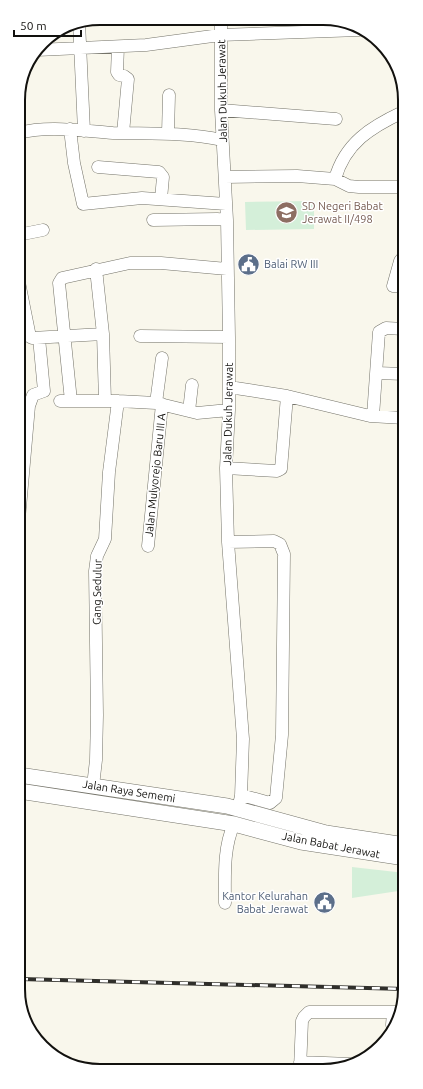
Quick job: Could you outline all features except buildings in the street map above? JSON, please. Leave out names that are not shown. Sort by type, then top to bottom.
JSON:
[{"type":"main road","name":"Jalan Raya Sememi","points":[[25,776],[94,780],[240,800]]},
{"type":"main road","name":"Jalan Raya Sememi","points":[[25,792],[234,824]]},
{"type":"main road","name":"Jalan Babat Jerawat","points":[[240,800],[326,833],[398,844]]},
{"type":"main road","name":"Jalan Babat Jerawat","points":[[234,824],[301,842],[398,857]]},
{"type":"street","name":"Jalan Dukuh Jerawat","points":[[221,25],[221,110],[227,220],[229,337],[229,410],[226,468],[228,542],[243,739],[240,800]]},
{"type":"street","points":[[79,28],[84,132]]},
{"type":"street","points":[[44,50],[146,45],[220,35],[350,30]]},
{"type":"street","points":[[118,47],[117,72],[119,75],[128,79],[123,133]]},
{"type":"street","points":[[168,133],[169,95]]},
{"type":"street","points":[[221,110],[336,119]]},
{"type":"street","points":[[335,179],[338,170],[351,146],[360,137],[398,114]]},
{"type":"street","points":[[25,132],[64,128],[84,132],[168,133],[222,140]]},
{"type":"street","points":[[70,129],[74,163],[83,204],[142,198],[226,204]]},
{"type":"street","points":[[98,167],[159,172],[163,177],[162,199]]},
{"type":"street","points":[[225,177],[297,176],[335,179],[350,186],[359,187],[398,187]]},
{"type":"street","points":[[153,220],[227,220]]},
{"type":"street","points":[[25,234],[42,230]]},
{"type":"street","points":[[227,269],[130,263],[96,269],[62,278],[60,281],[64,336],[66,401],[159,403],[189,412],[207,413],[229,410]]},
{"type":"street","points":[[398,267],[393,286],[398,286]]},
{"type":"street","points":[[96,269],[103,334],[105,401]]},
{"type":"street","points":[[25,315],[28,334],[31,338],[103,334]]},
{"type":"street","points":[[373,416],[379,332],[386,328],[398,329]]},
{"type":"street","points":[[140,336],[229,337]]},
{"type":"street","points":[[25,457],[30,406],[33,395],[44,391],[39,338]]},
{"type":"street","name":"Jalan Mulyorejo Baru III A","points":[[148,546],[162,358]]},
{"type":"street","points":[[377,373],[398,374]]},
{"type":"street","points":[[189,412],[192,385]]},
{"type":"street","points":[[229,388],[287,396],[373,416],[398,418]]},
{"type":"street","points":[[226,468],[277,471],[280,469],[282,466],[287,396]]},
{"type":"street","name":"Gang Sedulur","points":[[94,780],[97,714],[95,571],[97,556],[105,539],[109,472],[118,401]]},
{"type":"street","points":[[228,542],[274,541],[280,544],[284,554],[282,735],[276,798],[270,803],[240,800]]},
{"type":"street","points":[[225,903],[225,871],[228,836],[234,824]]},
{"type":"street","points":[[300,1064],[302,1021],[309,1012],[394,1012]]},
{"type":"green space","points":[[314,201],[314,229],[246,230],[245,202]]},
{"type":"green space","points":[[352,867],[398,872],[398,891],[352,898]]},
{"type":"railway","points":[[25,979],[398,989]]},
{"type":"place","name":"SD Negeri Babat Jerawat II/498","points":[[287,212]]},
{"type":"place","name":"Balai RW III","points":[[249,264]]},
{"type":"place","name":"Kantor Kelurahan Babat Jerawat","points":[[324,902]]}]
